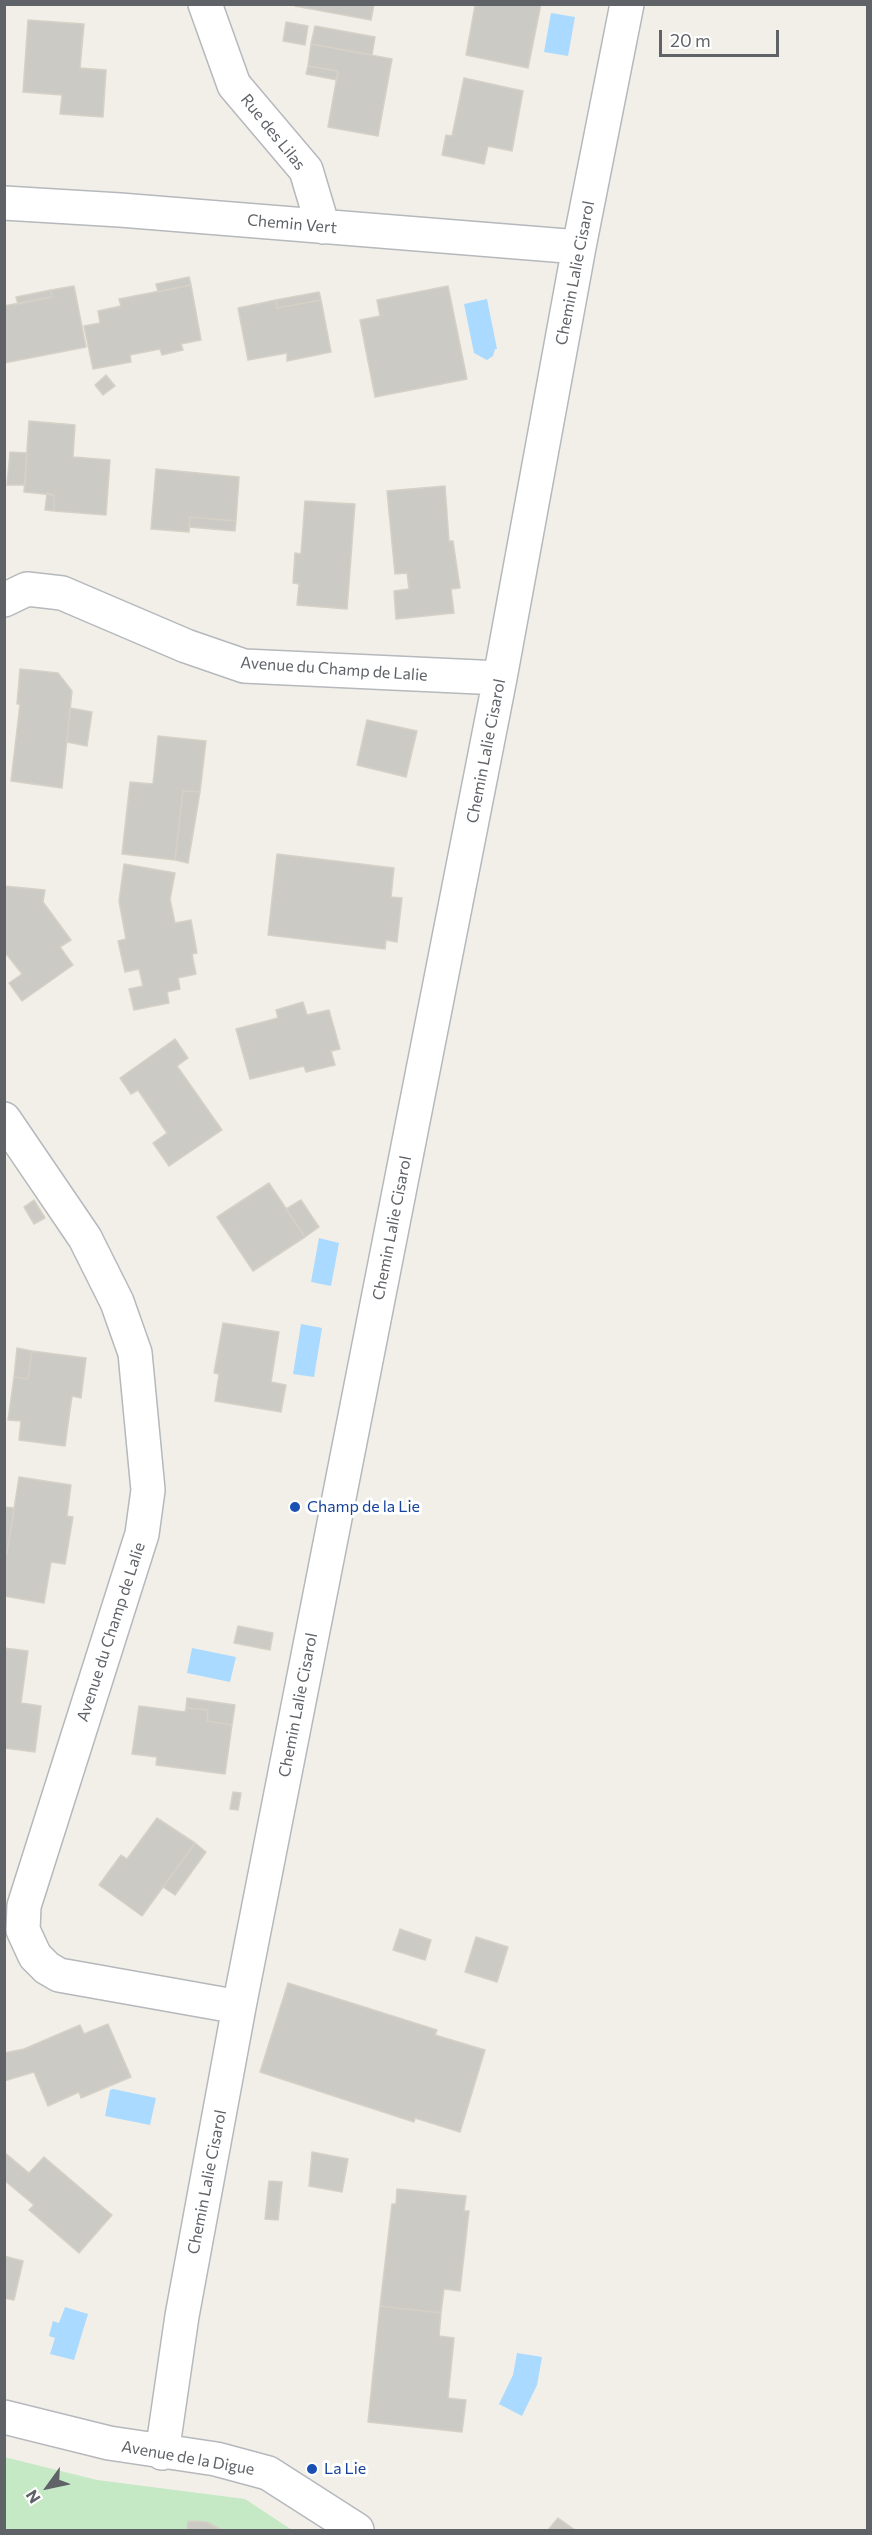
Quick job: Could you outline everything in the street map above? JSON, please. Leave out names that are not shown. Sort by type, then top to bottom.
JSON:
[{"type":"street","name":"Rue des Lilas","points":[[205,4],[234,85],[306,170],[323,227]]},
{"type":"street","name":"Chemin Lalie Cisarol","points":[[162,2453],[182,2316],[239,2007],[500,678],[579,247],[627,4]]},
{"type":"street","name":"Chemin Vert","points":[[4,203],[120,210],[579,247]]},
{"type":"street","name":"Avenue du Champ de Lalie","points":[[4,600],[27,589],[62,593],[186,646],[244,666],[500,678]]},
{"type":"street","name":"Avenue du Champ de Lalie","points":[[4,1119],[85,1238],[117,1302],[135,1353],[148,1490],[142,1534],[24,1906],[23,1930],[35,1956],[47,1968],[59,1975],[239,2007]]},
{"type":"street","name":"Avenue de la Digue","points":[[4,2417],[109,2443],[162,2453],[216,2459],[267,2473],[357,2530]]},
{"type":"green space","points":[[4,2457],[97,2480],[245,2499],[292,2530],[5,2530]]},
{"type":"water","points":[[551,13],[575,17],[568,56],[544,52]]},
{"type":"water","points":[[487,299],[497,349],[487,360],[474,353],[464,304]]},
{"type":"water","points":[[319,1238],[339,1243],[331,1286],[311,1282]]},
{"type":"water","points":[[301,1324],[322,1328],[314,1377],[293,1374]]},
{"type":"water","points":[[192,1648],[236,1657],[230,1682],[187,1673]]},
{"type":"water","points":[[110,2090],[156,2098],[150,2125],[105,2116]]},
{"type":"water","points":[[65,2307],[88,2314],[74,2360],[50,2354],[55,2338],[49,2336],[53,2321],[59,2323]]},
{"type":"water","points":[[517,2353],[542,2357],[537,2385],[522,2416],[499,2404],[513,2375]]},
{"type":"building","points":[[295,4],[374,4],[371,20],[295,6]]},
{"type":"building","points":[[469,4],[541,4],[528,68],[466,55],[475,6]]},
{"type":"building","points":[[28,20],[84,24],[80,68],[106,70],[103,117],[60,114],[62,95],[23,92]]},
{"type":"building","points":[[286,22],[308,26],[305,45],[283,41]]},
{"type":"building","points":[[315,26],[375,37],[372,55],[311,44]]},
{"type":"building","points":[[311,44],[392,59],[378,136],[328,127],[338,71],[308,66]]},
{"type":"building","points":[[308,66],[338,71],[337,80],[306,74]]},
{"type":"building","points":[[464,78],[523,91],[512,151],[488,146],[484,164],[442,155],[446,135],[452,136]]},
{"type":"building","points":[[189,277],[191,285],[158,292],[156,284]]},
{"type":"building","points":[[191,285],[201,340],[181,344],[183,350],[162,355],[160,349],[130,355],[131,362],[93,369],[84,326],[100,323],[98,311],[121,306],[119,299]]},
{"type":"building","points":[[74,286],[86,347],[4,363],[4,306],[52,297],[51,290]]},
{"type":"building","points":[[448,286],[467,379],[375,397],[360,320],[380,316],[377,300]]},
{"type":"building","points":[[51,290],[52,297],[18,304],[16,297]]},
{"type":"building","points":[[319,292],[321,300],[277,308],[276,300]]},
{"type":"building","points":[[276,300],[277,308],[321,300],[331,352],[287,361],[287,353],[248,360],[238,308]]},
{"type":"building","points":[[106,375],[115,386],[103,395],[95,385]]},
{"type":"building","points":[[29,421],[75,425],[73,457],[110,460],[106,515],[54,511],[54,495],[24,492]]},
{"type":"building","points":[[10,452],[27,453],[25,485],[7,485]]},
{"type":"building","points":[[156,469],[239,477],[236,521],[190,517],[189,532],[151,529]]},
{"type":"building","points":[[445,486],[449,541],[453,541],[460,588],[451,589],[454,613],[396,619],[394,591],[409,589],[407,573],[395,574],[387,491]]},
{"type":"building","points":[[47,493],[54,495],[54,511],[45,510]]},
{"type":"building","points":[[305,501],[355,504],[347,609],[297,605],[299,584],[293,583],[295,553],[301,554]]},
{"type":"building","points":[[190,517],[236,521],[235,531],[189,527]]},
{"type":"building","points":[[20,669],[58,673],[72,691],[62,788],[11,781],[20,704],[17,704]]},
{"type":"building","points":[[70,708],[92,712],[87,746],[67,742]]},
{"type":"building","points":[[367,720],[417,731],[406,777],[357,765]]},
{"type":"building","points":[[158,736],[206,741],[200,792],[183,791],[175,860],[122,854],[130,782],[153,784]]},
{"type":"building","points":[[183,791],[200,792],[188,863],[175,860]]},
{"type":"building","points":[[277,854],[394,868],[391,897],[402,898],[397,942],[386,940],[385,949],[268,935]]},
{"type":"building","points":[[124,864],[175,873],[170,899],[175,923],[191,920],[197,953],[192,954],[196,974],[178,978],[180,989],[167,992],[169,1003],[134,1010],[129,989],[143,986],[139,969],[125,972],[118,941],[126,939],[119,901]]},
{"type":"building","points":[[4,886],[45,890],[43,902],[71,940],[60,947],[73,965],[22,1001],[9,983],[22,974],[4,951]]},
{"type":"building","points":[[303,1002],[307,1015],[329,1010],[340,1049],[331,1051],[335,1065],[306,1072],[304,1066],[250,1079],[236,1029],[278,1018],[276,1010]]},
{"type":"building","points":[[175,1039],[188,1058],[177,1066],[222,1130],[169,1166],[153,1143],[167,1133],[138,1090],[131,1094],[120,1078]]},
{"type":"building","points":[[269,1183],[305,1237],[253,1271],[217,1217]]},
{"type":"building","points":[[34,1200],[45,1218],[34,1224],[24,1207]]},
{"type":"building","points":[[301,1200],[319,1227],[305,1237],[286,1209]]},
{"type":"building","points":[[223,1323],[279,1332],[271,1382],[286,1385],[281,1412],[215,1401],[219,1374],[214,1373]]},
{"type":"building","points":[[17,1348],[32,1351],[28,1379],[14,1377]]},
{"type":"building","points":[[32,1351],[86,1358],[81,1398],[72,1396],[65,1446],[19,1440],[21,1421],[8,1420],[14,1377],[28,1379]]},
{"type":"building","points":[[19,1477],[71,1485],[67,1516],[73,1517],[65,1564],[51,1562],[44,1603],[4,1596],[4,1553],[7,1553]]},
{"type":"building","points":[[4,1507],[14,1508],[7,1553],[4,1553]]},
{"type":"building","points":[[238,1626],[273,1633],[270,1650],[234,1643]]},
{"type":"building","points":[[4,1648],[28,1651],[21,1703],[41,1706],[35,1752],[4,1748]]},
{"type":"building","points":[[187,1698],[235,1705],[232,1725],[207,1721],[208,1710],[186,1708]]},
{"type":"building","points":[[139,1706],[185,1712],[186,1708],[208,1710],[207,1721],[232,1725],[225,1774],[156,1765],[157,1757],[132,1754]]},
{"type":"building","points":[[233,1792],[241,1793],[238,1810],[230,1809]]},
{"type":"building","points":[[157,1818],[195,1843],[142,1916],[99,1885],[121,1855],[127,1859]]},
{"type":"building","points":[[195,1843],[206,1852],[175,1895],[163,1887]]},
{"type":"building","points":[[400,1929],[431,1940],[425,1960],[393,1950]]},
{"type":"building","points":[[476,1937],[508,1947],[497,1982],[465,1972]]},
{"type":"building","points":[[288,1983],[437,2030],[435,2035],[485,2050],[460,2132],[415,2118],[414,2122],[260,2072]]},
{"type":"building","points":[[108,2024],[131,2077],[81,2098],[79,2092],[48,2106],[34,2072],[4,2081],[4,2053],[24,2049],[80,2025],[84,2034]]},
{"type":"building","points":[[4,2152],[29,2173],[44,2157],[112,2215],[79,2253],[29,2210],[34,2205],[4,2180]]},
{"type":"building","points":[[312,2152],[348,2159],[342,2192],[309,2186]]},
{"type":"building","points":[[269,2181],[282,2182],[278,2220],[265,2219]]},
{"type":"building","points":[[397,2189],[466,2196],[464,2211],[469,2211],[460,2291],[444,2289],[441,2313],[380,2306],[392,2204],[396,2204]]},
{"type":"building","points":[[4,2256],[23,2261],[14,2300],[4,2298]]},
{"type":"building","points":[[380,2306],[441,2313],[439,2336],[454,2338],[448,2398],[466,2400],[462,2432],[368,2422]]},
{"type":"building","points":[[558,2518],[575,2530],[548,2530]]},
{"type":"building","points":[[188,2521],[207,2522],[222,2530],[187,2530]]},
{"type":"place","name":"Champ de la Lie","points":[[295,1507]]},
{"type":"place","name":"La Lie","points":[[312,2469]]}]
